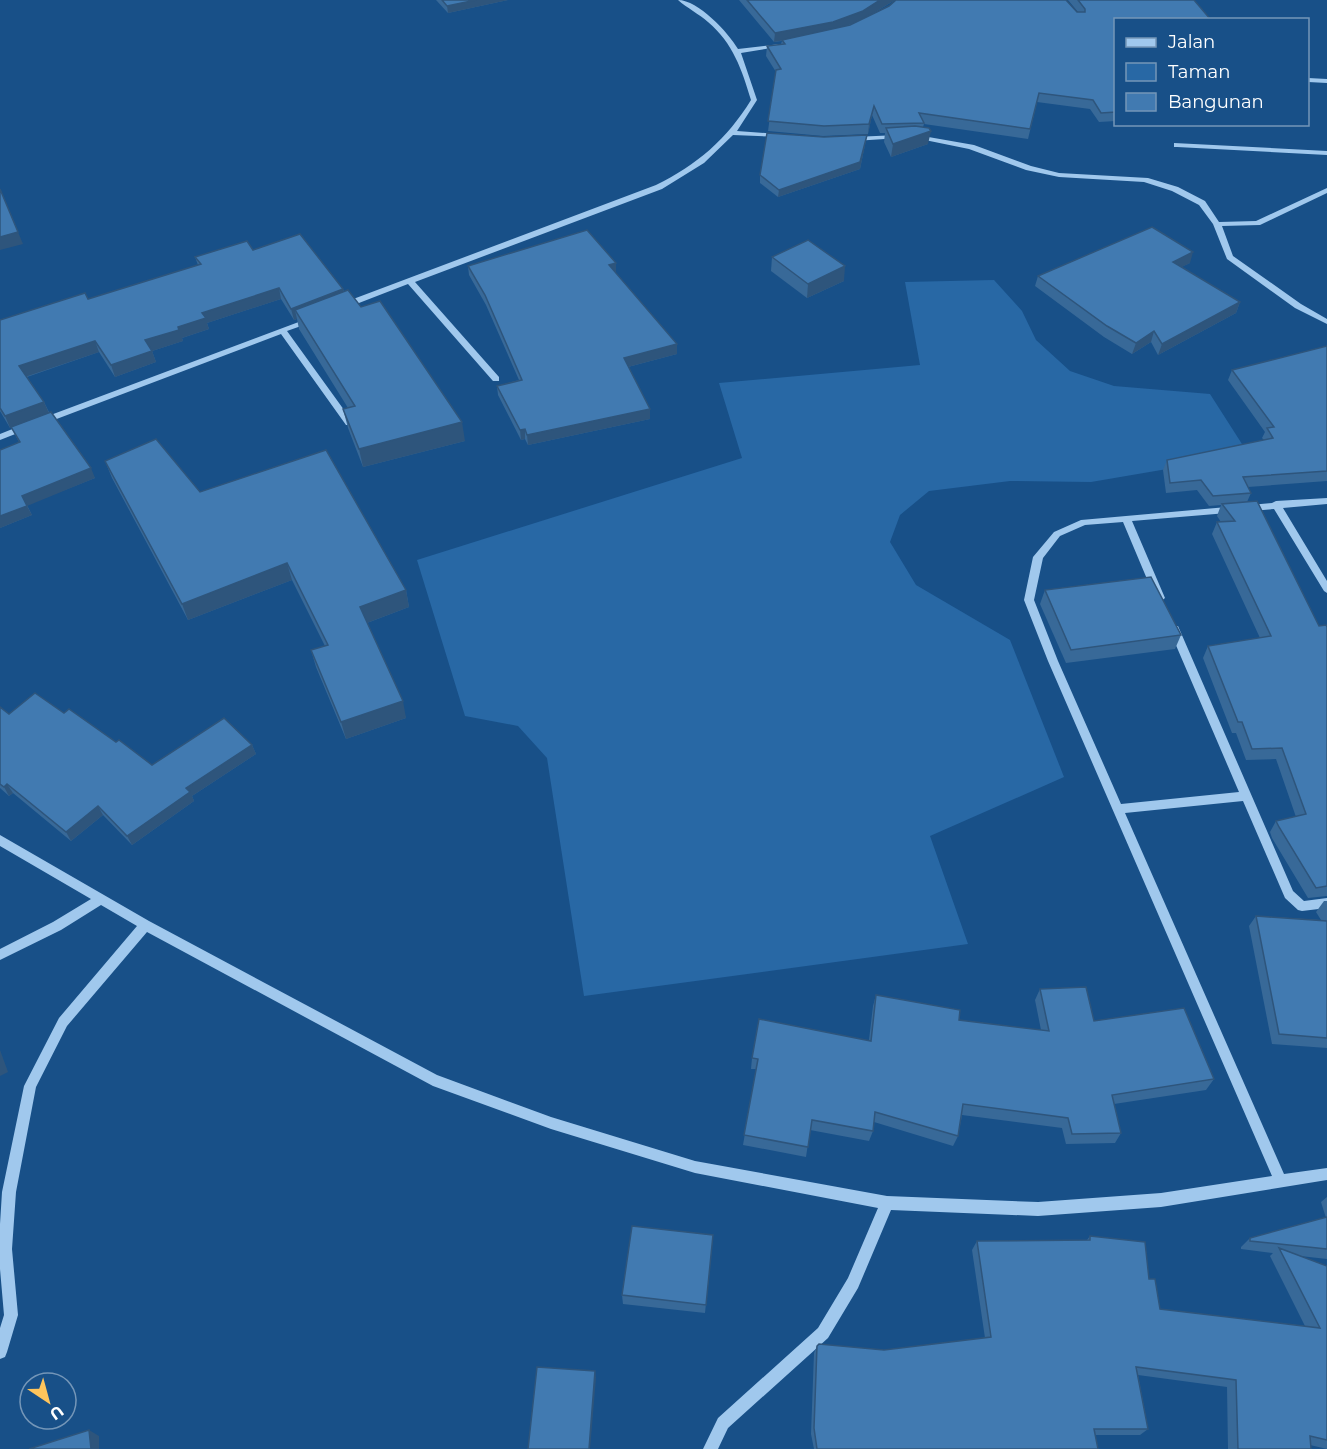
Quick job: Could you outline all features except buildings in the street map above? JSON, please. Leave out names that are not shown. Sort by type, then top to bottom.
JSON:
[{"type":"street","points":[[334,310],[658,188],[701,164],[734,133],[754,100],[738,51],[720,28],[681,0]]},
{"type":"street","points":[[738,51],[783,44]]},
{"type":"street","points":[[1309,80],[1327,81]]},
{"type":"street","points":[[734,133],[793,137]]},
{"type":"street","points":[[845,139],[913,136],[935,139],[971,147],[1029,168],[1059,175],[1145,180],[1174,189],[1202,203],[1216,224],[1230,257],[1298,306],[1327,322]]},
{"type":"street","points":[[1178,145],[1327,153]]},
{"type":"street","points":[[1216,224],[1257,223],[1327,190]]},
{"type":"street","points":[[410,281],[496,379]]},
{"type":"street","points":[[0,437],[324,314]]},
{"type":"street","points":[[283,331],[349,423]]},
{"type":"street","points":[[1281,1182],[1053,661],[1029,600],[1038,556],[1057,534],[1084,522],[1327,501]]},
{"type":"street","points":[[1276,504],[1327,590]]},
{"type":"street","points":[[1126,518],[1163,604]]},
{"type":"street","points":[[1167,614],[1288,894],[1302,906],[1327,903]]},
{"type":"street","points":[[1118,809],[1246,796]]},
{"type":"street","points":[[0,840],[145,925],[433,1080],[551,1123],[695,1167],[887,1203],[1038,1209],[1161,1200],[1327,1174]]},
{"type":"street","points":[[0,955],[57,926],[102,899]]},
{"type":"street","points":[[0,1352],[11,1315],[5,1249],[9,1192],[30,1086],[63,1022],[145,925]]},
{"type":"street","points":[[710,1449],[723,1423],[823,1333],[853,1283],[887,1203]]},
{"type":"green space","points":[[994,280],[1022,311],[1036,340],[1070,371],[1114,386],[1210,394],[1249,455],[1091,482],[1010,481],[929,491],[900,515],[890,542],[916,585],[1010,640],[1064,777],[930,836],[968,944],[584,996],[547,758],[518,726],[465,716],[417,560],[742,458],[719,383],[920,365],[905,282]]}]
